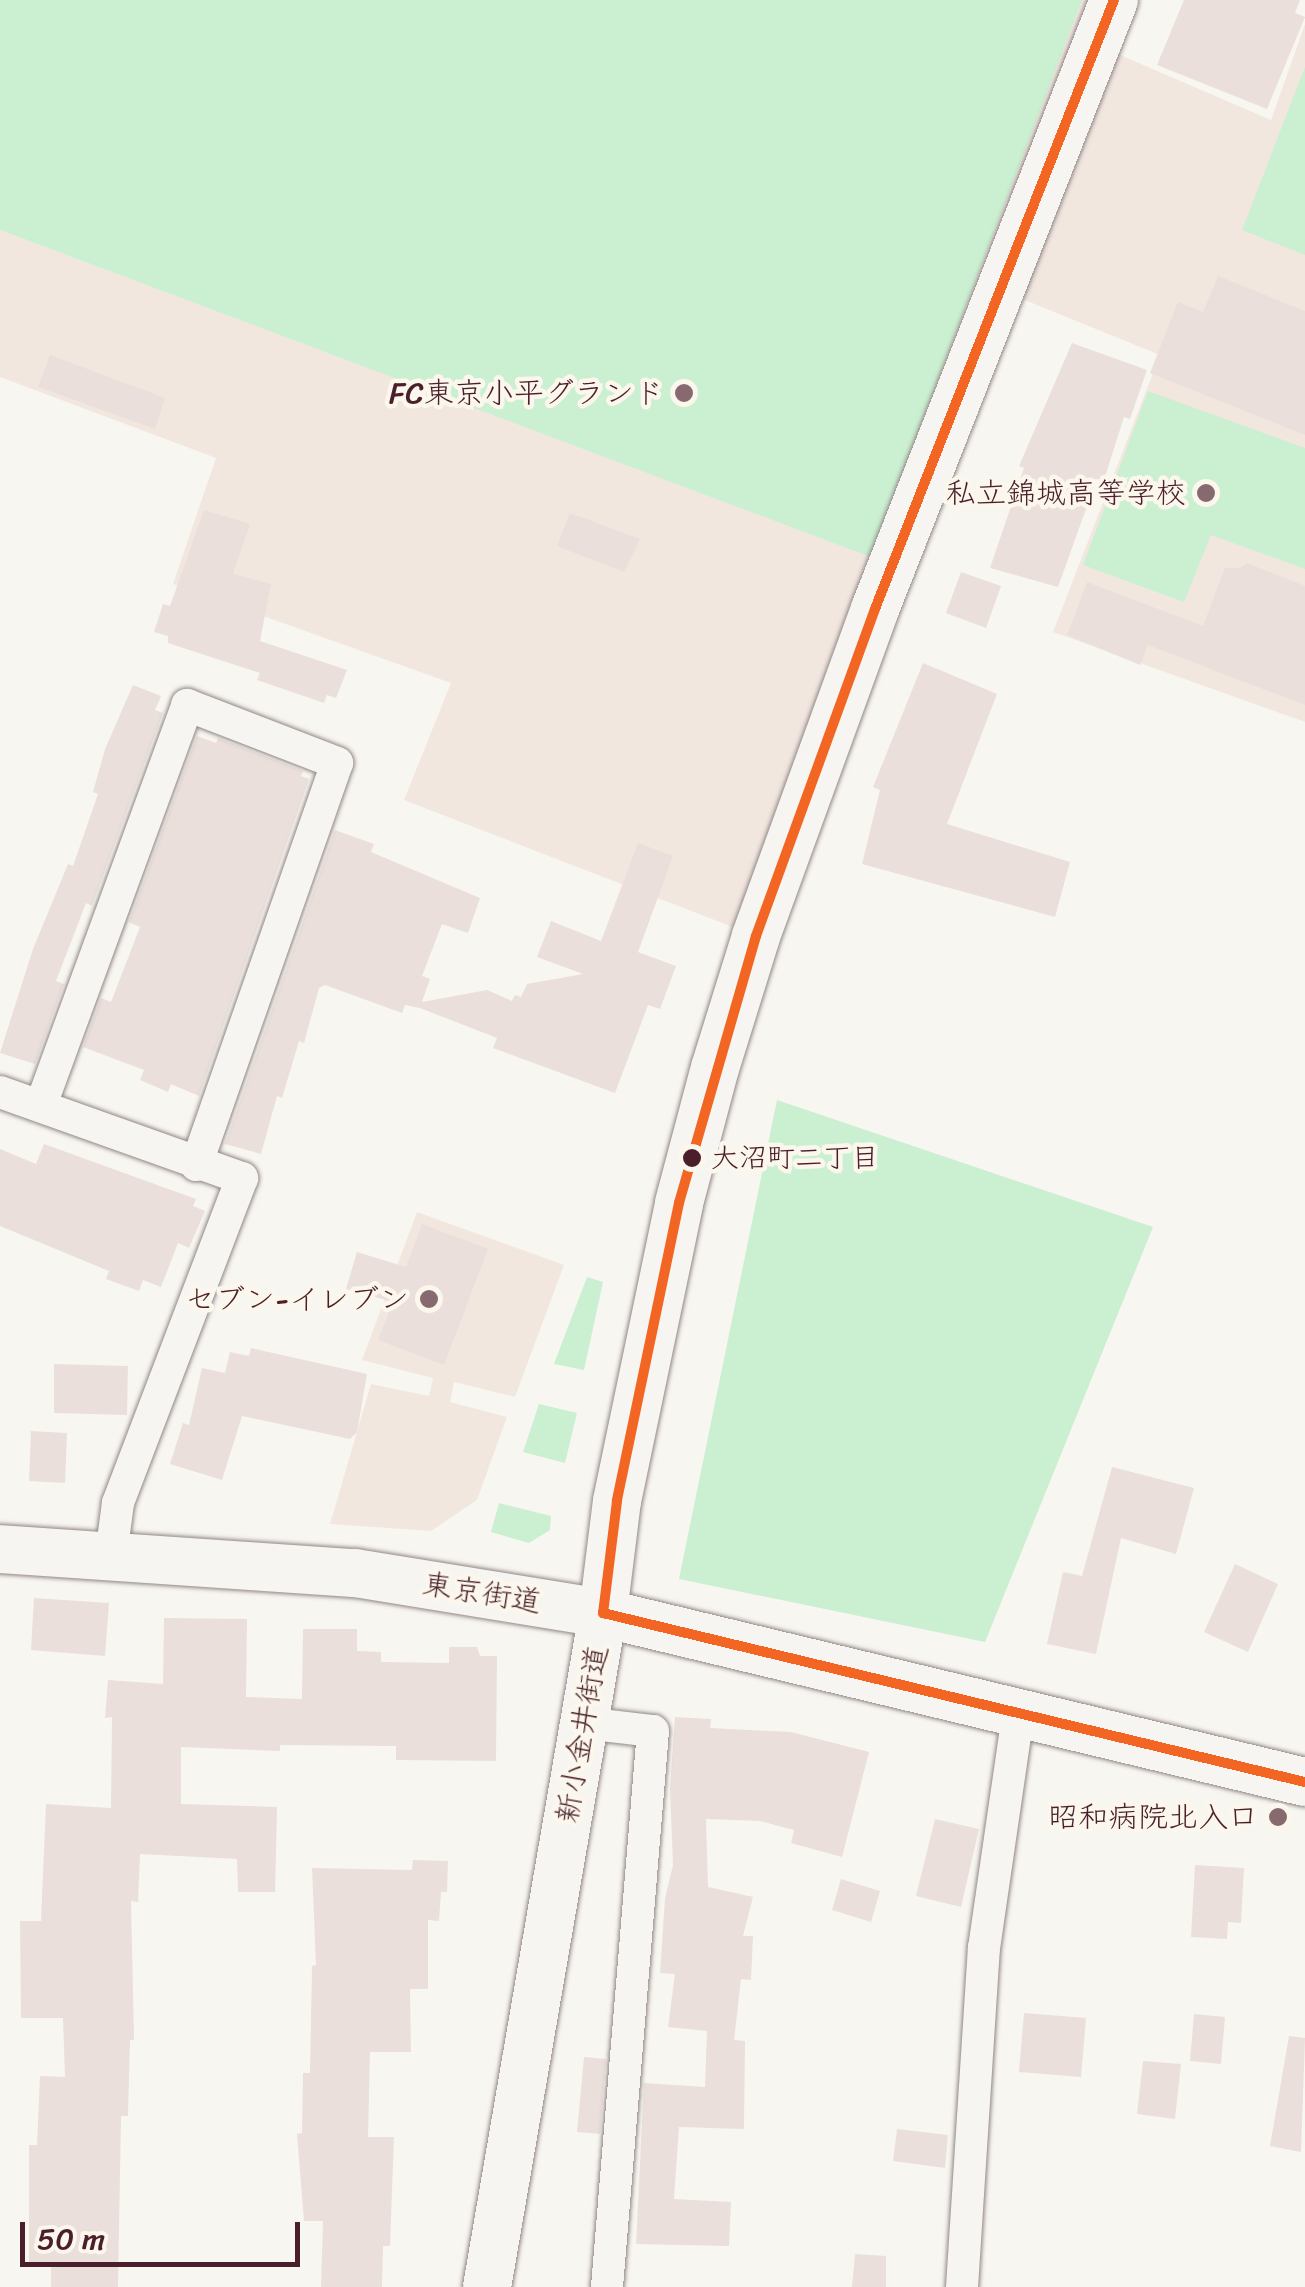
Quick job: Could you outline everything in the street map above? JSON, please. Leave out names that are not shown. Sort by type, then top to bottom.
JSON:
[{"type":"main road","name":"新小金井街道","points":[[486,2287],[603,1613],[620,1485],[679,1203],[756,936],[875,609],[1114,0]]},
{"type":"main road","name":"東京街道","points":[[0,1549],[355,1573],[603,1613],[1305,1782]]},
{"type":"street","points":[[41,1105],[187,704],[337,763],[196,1165]]},
{"type":"street","points":[[0,1092],[196,1165],[242,1178],[118,1502],[111,1554]]},
{"type":"street","points":[[962,2287],[984,1948],[1018,1714]]},
{"type":"street","points":[[584,1723],[653,1732],[607,2287]]},
{"type":"shaded area","points":[[1082,0],[1114,0],[1097,45],[1271,120],[1305,24],[1305,722],[1053,632],[1160,355],[1000,290],[756,936],[404,800],[451,683],[173,584],[216,458],[0,377],[0,230],[871,556]]},
{"type":"shaded area","points":[[417,1212],[564,1265],[515,1397],[454,1382],[450,1402],[507,1417],[477,1500],[431,1531],[330,1524],[371,1384],[429,1396],[433,1378],[362,1360]]},
{"type":"green space","name":"FC東京小平グランド","points":[[0,0],[1082,0],[871,557],[0,230]]},
{"type":"green space","points":[[1305,67],[1305,255],[1242,230]]},
{"type":"green space","points":[[1148,391],[1305,448],[1305,569],[1211,535],[1184,602],[1083,565]]},
{"type":"green space","points":[[777,1100],[1153,1227],[985,1642],[679,1579]]},
{"type":"green space","points":[[587,1277],[603,1282],[584,1370],[554,1364]]},
{"type":"green space","points":[[539,1404],[577,1413],[565,1463],[523,1452]]},
{"type":"green space","points":[[499,1503],[551,1516],[550,1530],[529,1543],[491,1532]]},
{"type":"building","points":[[1184,0],[1300,0],[1295,13],[1305,17],[1267,109],[1157,65]]},
{"type":"building","points":[[1218,276],[1305,311],[1305,435],[1150,373],[1178,302],[1203,312]]},
{"type":"building","points":[[1072,343],[1147,370],[1130,419],[1124,417],[1103,483],[1096,481],[1058,587],[990,568],[1024,468],[1019,466]]},
{"type":"building","points":[[50,355],[165,398],[155,429],[38,387]]},
{"type":"building","points":[[204,510],[250,524],[233,574],[271,584],[260,641],[347,670],[336,698],[327,695],[324,703],[257,680],[260,673],[168,643],[168,636],[154,632],[163,604],[170,606]]},
{"type":"building","points":[[570,513],[640,539],[624,572],[557,546]]},
{"type":"building","points":[[1247,563],[1305,586],[1305,705],[1148,645],[1140,665],[1067,635],[1087,582],[1203,626],[1225,568],[1240,568]]},
{"type":"building","points":[[961,572],[1001,586],[986,628],[946,613]]},
{"type":"building","points":[[923,663],[997,694],[947,824],[1070,862],[1055,917],[862,864],[880,790],[873,787]]},
{"type":"building","points":[[133,685],[161,696],[155,710],[163,713],[92,906],[86,903],[56,981],[64,984],[35,1064],[0,1053],[33,949],[68,864],[73,866],[98,794],[93,792],[105,749]]},
{"type":"building","points":[[197,736],[216,743],[218,738],[303,771],[301,776],[309,779],[199,1096],[171,1084],[168,1092],[140,1080],[144,1070],[83,1047],[101,998],[111,1002],[140,927],[129,922]]},
{"type":"building","points":[[335,830],[374,844],[371,852],[480,898],[468,933],[442,924],[422,976],[430,979],[422,1002],[487,990],[512,1001],[515,995],[521,997],[527,984],[583,974],[537,957],[551,921],[601,941],[638,843],[673,856],[638,952],[676,966],[660,1009],[648,1005],[615,1093],[493,1048],[497,1038],[420,1008],[405,1005],[402,1013],[325,985],[319,988],[304,1043],[299,1041],[282,1098],[277,1096],[261,1154],[225,1144]]},
{"type":"building","points":[[44,1144],[196,1199],[193,1206],[205,1211],[189,1248],[178,1243],[161,1287],[143,1280],[139,1291],[106,1279],[109,1271],[0,1226],[0,1149],[36,1164]]},
{"type":"building","points":[[422,1224],[488,1249],[444,1365],[378,1340],[393,1302],[346,1289],[357,1252],[406,1267]]},
{"type":"building","points":[[251,1348],[367,1374],[357,1432],[350,1439],[242,1416],[222,1480],[170,1464],[183,1423],[189,1425],[202,1368],[225,1373],[230,1352],[249,1356]]},
{"type":"building","points":[[54,1364],[128,1366],[127,1415],[54,1413]]},
{"type":"building","points":[[31,1431],[67,1433],[65,1483],[29,1481]]},
{"type":"building","points":[[1112,1467],[1194,1488],[1176,1554],[1121,1538],[1096,1654],[1047,1644],[1063,1572],[1082,1576]]},
{"type":"building","points":[[1235,1564],[1278,1584],[1248,1652],[1204,1632]]},
{"type":"building","points":[[34,1598],[109,1603],[105,1656],[31,1650]]},
{"type":"building","points":[[164,1618],[247,1619],[246,1697],[302,1699],[303,1629],[357,1629],[357,1651],[381,1652],[381,1662],[449,1663],[449,1647],[477,1647],[480,1656],[497,1656],[496,1761],[396,1760],[396,1746],[280,1745],[280,1751],[181,1747],[181,1804],[277,1807],[275,1892],[238,1892],[237,1859],[140,1854],[138,1902],[131,1901],[134,2040],[130,2040],[128,2116],[121,2116],[118,2287],[51,2287],[51,2267],[29,2266],[29,2145],[37,2145],[40,2076],[65,2077],[63,2018],[21,2018],[20,1921],[41,1921],[46,1804],[111,1808],[112,1717],[105,1718],[108,1680],[163,1684]]},
{"type":"building","points":[[675,1717],[711,1719],[710,1728],[791,1732],[869,1752],[842,1857],[791,1843],[794,1830],[760,1821],[706,1819],[708,1887],[753,1897],[743,1936],[753,1936],[751,1980],[741,1979],[734,2040],[745,2041],[744,2129],[679,2127],[674,2199],[731,2202],[729,2246],[636,2244],[644,2083],[705,2087],[707,2031],[668,2027],[675,1974],[660,1973],[665,1898],[673,1865],[670,1789]]},
{"type":"building","points":[[935,1819],[979,1829],[961,1907],[916,1896]]},
{"type":"building","points":[[413,1860],[448,1861],[447,1892],[441,1892],[439,1921],[428,1920],[428,1989],[410,1989],[411,2052],[370,2052],[368,2137],[394,2137],[390,2246],[383,2246],[382,2287],[321,2287],[323,2221],[304,2221],[297,2134],[302,2133],[303,2073],[310,2073],[312,1966],[316,1965],[312,1868],[412,1870]]},
{"type":"building","points":[[1195,1865],[1244,1868],[1241,1923],[1228,1922],[1227,1939],[1191,1937]]},
{"type":"building","points":[[841,1879],[880,1891],[871,1922],[832,1910]]},
{"type":"building","points":[[1024,2013],[1086,2018],[1081,2077],[1019,2072]]},
{"type":"building","points":[[1194,2014],[1225,2017],[1221,2064],[1190,2061]]},
{"type":"building","points":[[1289,2036],[1305,2038],[1301,2152],[1270,2146]]},
{"type":"building","points":[[584,2057],[606,2059],[600,2134],[577,2132]]},
{"type":"building","points":[[1143,2061],[1181,2064],[1175,2119],[1137,2114]]},
{"type":"building","points":[[897,2129],[948,2135],[945,2168],[893,2161]]},
{"type":"building","points":[[855,2254],[886,2256],[886,2287],[852,2287]]},
{"type":"transit line","points":[[1114,0],[875,609],[756,936],[679,1203],[617,1501],[603,1613],[1305,1782]]},
{"type":"place","name":"FC東京小平グランド","points":[[684,393]]},
{"type":"place","name":"私立錦城高等学校","points":[[1206,493]]},
{"type":"place","name":"大沼町二丁目","points":[[692,1158]]},
{"type":"place","name":"セブン-イレブン","points":[[429,1299]]},
{"type":"place","name":"昭和病院北入口","points":[[1278,1817]]}]
